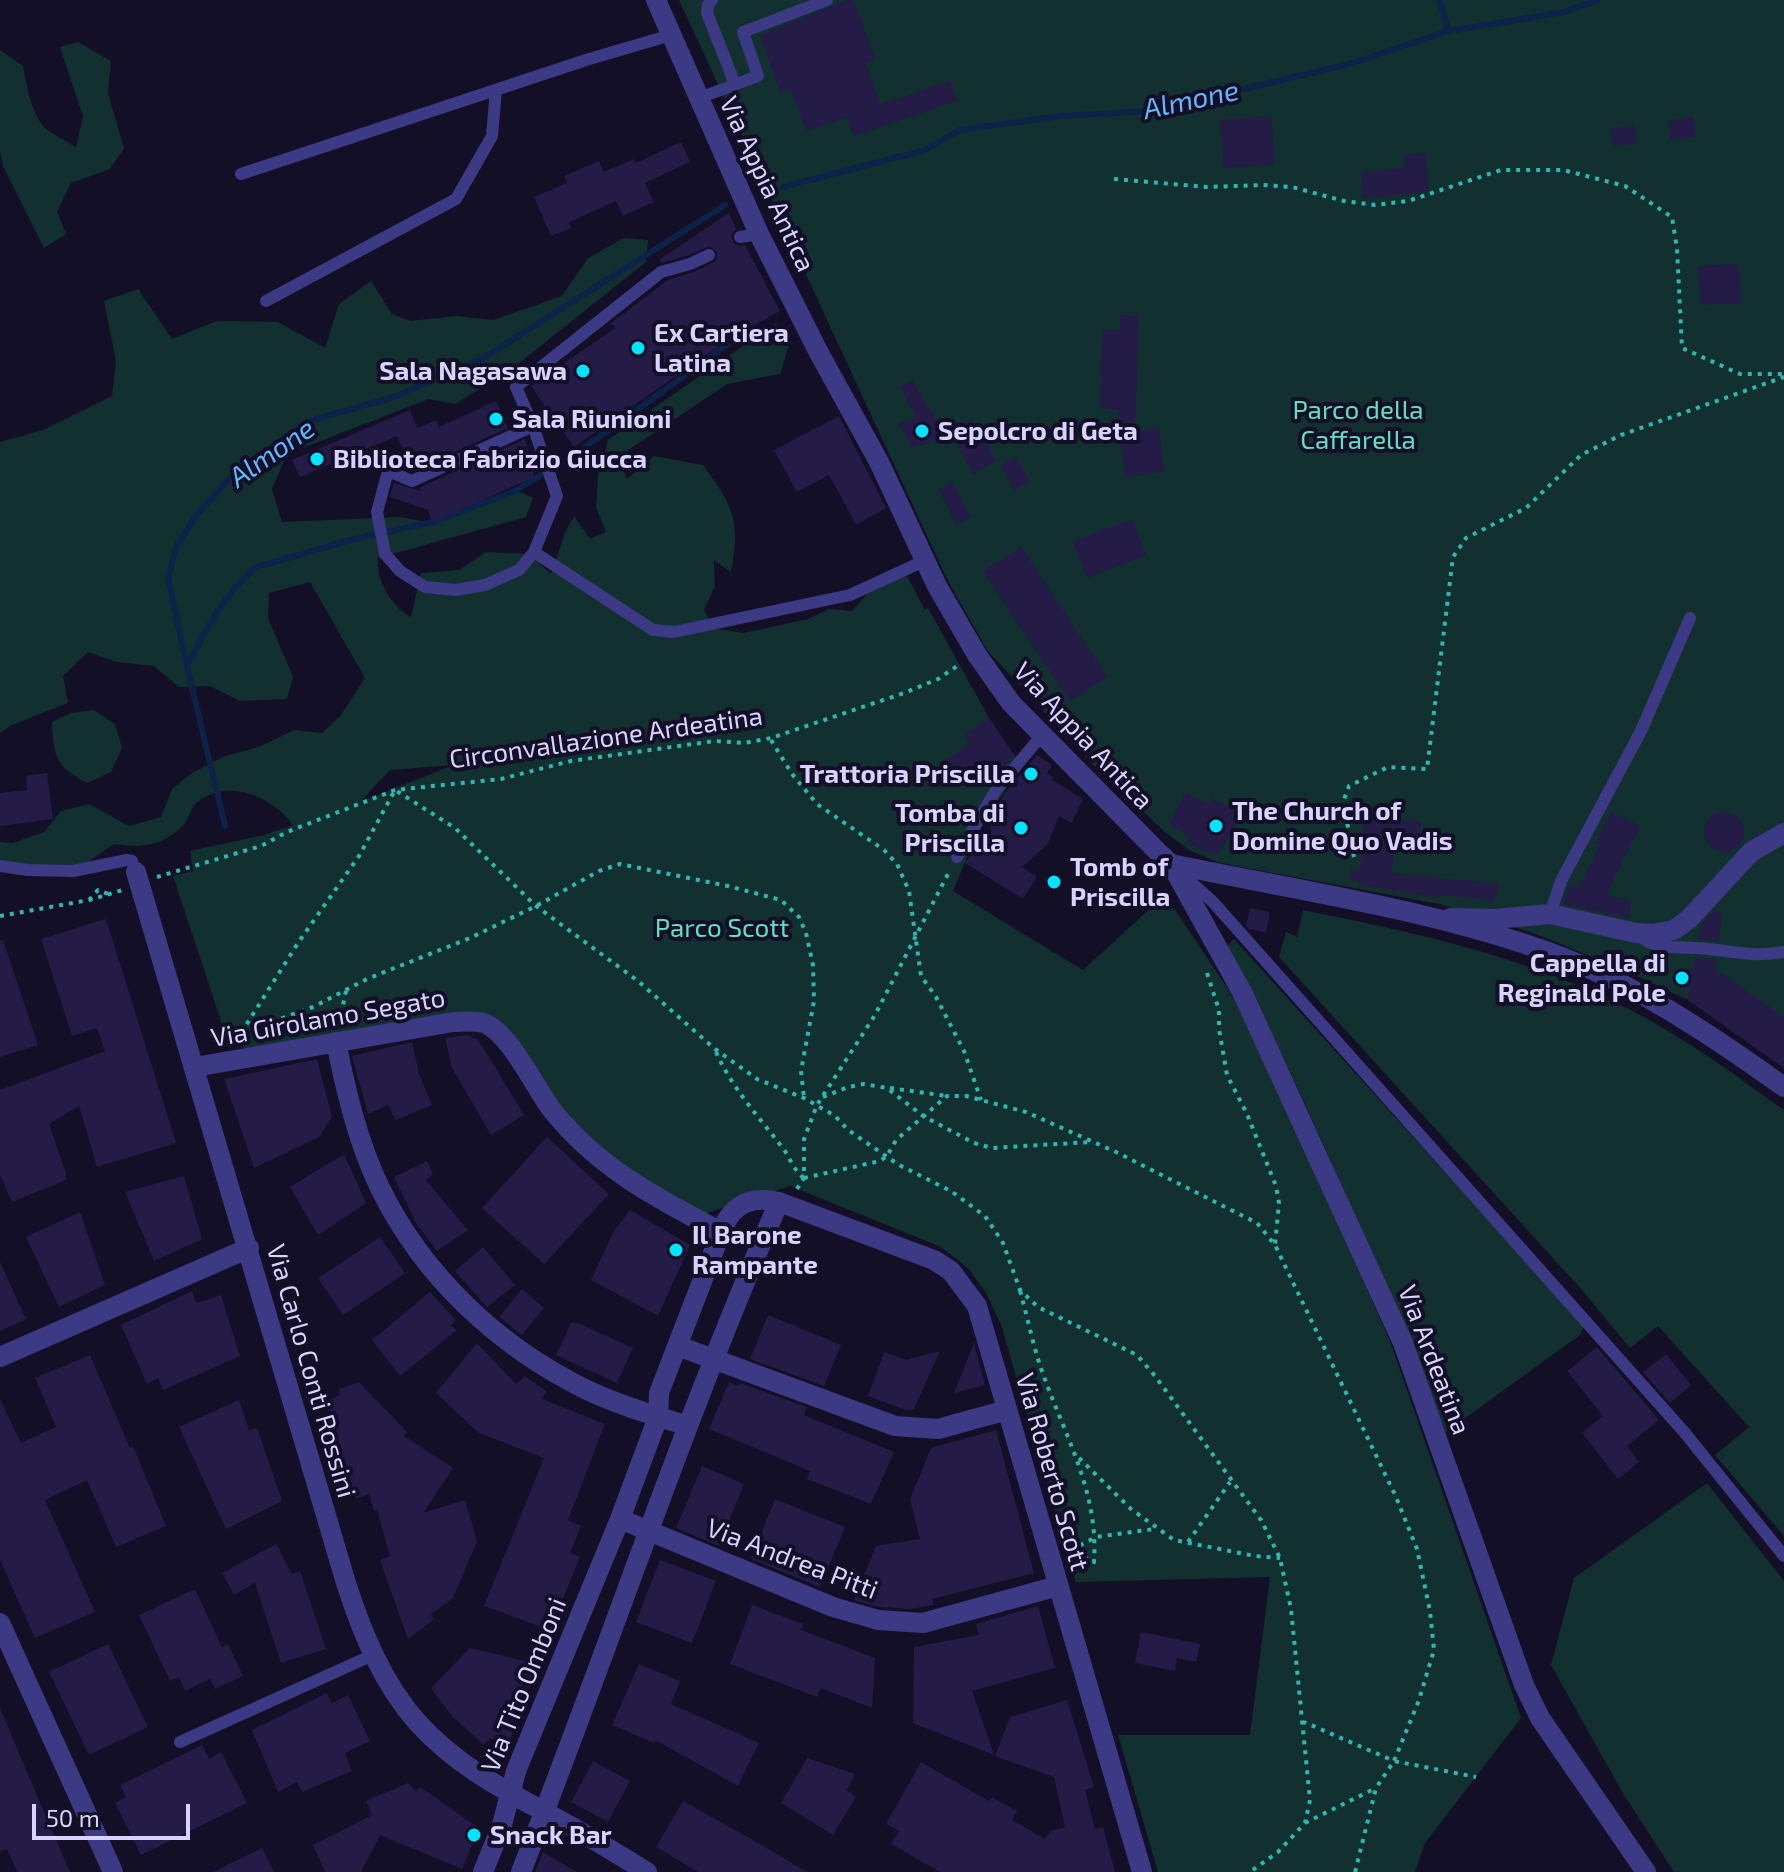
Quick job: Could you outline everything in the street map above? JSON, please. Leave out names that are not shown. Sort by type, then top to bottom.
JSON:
[{"type":"street","name":"Via Appia Antica","points":[[656,0],[699,98],[749,235],[879,462],[924,561],[977,655],[1011,703],[1171,864]]},
{"type":"street","points":[[1430,917],[1495,919],[1550,914],[1636,933],[1674,930],[1689,919],[1751,852],[1784,833]]},
{"type":"street","points":[[1171,864],[1430,917],[1533,946],[1627,986],[1711,1035],[1784,1087]]},
{"type":"street","name":"Via Ardeatina","points":[[1171,864],[1242,992],[1403,1343],[1524,1685],[1540,1718],[1646,1872]]},
{"type":"street","name":"Via Carlo Conti Rossini","points":[[136,872],[346,1583],[373,1655],[417,1722],[456,1758],[509,1794],[647,1872]]},
{"type":"street","name":"Via Girolamo Segato","points":[[195,1067],[453,1022],[484,1023],[504,1040],[545,1101],[581,1141],[640,1189],[721,1232]]},
{"type":"street","points":[[336,1042],[353,1113],[379,1187],[394,1214],[437,1274],[491,1329],[544,1368],[588,1391],[688,1426]]},
{"type":"street","name":"Via Tito Omboni","points":[[483,1872],[502,1825],[516,1771],[620,1519],[658,1417],[659,1393],[721,1232],[733,1210],[744,1203],[757,1199],[779,1202]]},
{"type":"street","points":[[521,1872],[713,1359],[779,1202]]},
{"type":"street","name":"Via Roberto Scott","points":[[779,1202],[934,1260],[951,1271],[977,1306],[1142,1872]]},
{"type":"street","points":[[0,1357],[249,1248]]},
{"type":"street","points":[[678,1346],[877,1421],[912,1429],[938,1429],[1007,1410]]},
{"type":"street","points":[[620,1519],[649,1531]]},
{"type":"street","name":"Via Andrea Pitti","points":[[649,1531],[833,1607],[878,1620],[923,1623],[1058,1586]]},
{"type":"street","points":[[0,1623],[113,1872]]},
{"type":"lane","points":[[712,0],[707,13],[735,84]]},
{"type":"lane","points":[[699,98],[758,76],[743,32],[827,0]]},
{"type":"lane","points":[[241,174],[671,35]]},
{"type":"lane","points":[[266,301],[456,199],[492,136],[496,90]]},
{"type":"lane","points":[[533,426],[412,481],[388,471],[377,512],[385,554],[400,571],[425,587],[455,590],[485,585],[519,570],[534,552],[557,496],[533,426],[516,387],[661,272],[709,255]]},
{"type":"lane","points":[[534,552],[653,630],[674,632],[850,595],[924,561]]},
{"type":"lane","points":[[1550,914],[1561,881],[1641,731],[1690,618]]},
{"type":"lane","points":[[957,857],[996,790],[1042,735]]},
{"type":"lane","points":[[0,866],[73,871],[127,860],[132,861],[136,872]]},
{"type":"lane","points":[[1171,864],[1213,902],[1675,1421],[1784,1556]]},
{"type":"lane","points":[[1636,933],[1649,944],[1667,948],[1697,948],[1751,956],[1784,952]]},
{"type":"lane","points":[[180,1742],[373,1655]]},
{"type":"path","points":[[1114,179],[1207,187],[1292,187],[1344,201],[1375,205],[1408,201],[1441,192],[1475,177],[1517,169],[1563,170],[1625,186],[1672,217],[1677,249],[1682,348],[1740,374],[1784,375]]},
{"type":"path","points":[[1354,857],[1343,802],[1349,786],[1388,767],[1427,769],[1453,557],[1466,538],[1526,508],[1581,455],[1621,435],[1784,375]]},
{"type":"path","name":"Circonvallazione Ardeatina","points":[[192,866],[261,846],[287,832],[395,790],[501,779],[571,761],[715,741],[744,743],[771,738],[904,693],[938,679],[977,655]]},
{"type":"path","points":[[771,738],[792,774],[817,804],[884,850],[897,864],[909,891],[921,976],[936,997],[964,1051],[981,1100]]},
{"type":"path","points":[[231,1046],[359,856],[395,790],[455,828],[536,906],[638,981],[715,1049],[757,1079],[817,1105],[899,1165],[951,1191],[985,1216],[1003,1243],[1020,1290],[1042,1373],[1077,1456],[1096,1537],[1094,1562],[1070,1550],[1096,1537],[1156,1529]]},
{"type":"path","points":[[804,1178],[804,1139],[817,1105],[875,1015],[957,857]]},
{"type":"path","points":[[241,1033],[313,1007],[367,979],[470,938],[599,871],[620,864],[781,900],[799,917],[813,965],[814,1001],[801,1071],[804,1098]]},
{"type":"path","points":[[89,900],[98,890],[111,895]]},
{"type":"path","points":[[0,916],[100,898]]},
{"type":"path","points":[[1212,941],[1206,966],[1219,1010],[1227,1075],[1247,1114],[1276,1186],[1279,1203],[1275,1245]]},
{"type":"path","points":[[336,1042],[346,991]]},
{"type":"path","points":[[715,1049],[726,1074],[785,1150],[797,1173],[804,1178],[880,1161],[887,1156],[896,1140],[947,1096]]},
{"type":"path","points":[[821,1098],[864,1084],[966,1096],[1026,1112],[1092,1141],[1257,1223],[1275,1245],[1396,1497],[1417,1549],[1430,1611],[1434,1650],[1419,1700],[1394,1761],[1376,1788],[1355,1872]]},
{"type":"path","points":[[887,1088],[923,1116],[974,1143],[992,1148],[1092,1141]]},
{"type":"path","points":[[1020,1290],[1038,1307],[1137,1355],[1261,1520],[1280,1558],[1291,1609],[1310,1800],[1305,1823]]},
{"type":"path","points":[[1077,1456],[1122,1501],[1174,1540],[1280,1558]]},
{"type":"path","points":[[1188,1542],[1230,1482]]},
{"type":"path","points":[[1303,1722],[1313,1716]]},
{"type":"path","points":[[1303,1722],[1394,1761],[1476,1777]]},
{"type":"path","points":[[1250,1872],[1278,1852],[1305,1823],[1376,1788]]},
{"type":"green space","name":"Parco della Caffarella","points":[[679,0],[1784,0],[1784,1068],[1688,1000],[1536,934],[1439,904],[1217,862],[1189,850],[1165,832],[1093,765],[987,650],[947,579]]},
{"type":"green space","points":[[78,42],[111,61],[108,93],[124,148],[110,169],[71,183],[57,212],[66,234],[44,248],[3,166],[0,151],[0,50],[23,66],[32,106],[44,127],[76,148],[83,116],[60,47]]},
{"type":"green space","name":"Parco Scott","points":[[624,238],[648,240],[646,262],[508,372],[455,404],[429,399],[287,454],[272,489],[282,522],[400,517],[431,523],[513,489],[533,498],[526,517],[378,558],[382,584],[397,606],[411,617],[421,573],[459,570],[486,552],[529,554],[551,574],[574,516],[590,539],[606,532],[596,508],[598,475],[608,440],[776,323],[789,345],[780,374],[727,384],[618,457],[627,479],[654,456],[703,465],[728,503],[734,526],[734,554],[731,572],[714,560],[715,586],[704,610],[713,628],[744,633],[808,619],[829,609],[852,611],[875,585],[907,576],[989,718],[1021,765],[976,836],[953,891],[1083,970],[1165,895],[1234,998],[1329,1201],[1391,1344],[1521,1718],[1425,1843],[1415,1872],[1158,1872],[1118,1735],[1250,1735],[1270,1577],[1076,1582],[1001,1325],[986,1293],[969,1269],[941,1247],[790,1186],[701,1215],[666,1198],[587,1138],[542,1082],[512,1033],[495,1020],[477,1012],[453,1012],[246,1049],[223,1027],[173,876],[193,871],[190,851],[264,835],[293,825],[274,806],[261,799],[234,791],[207,796],[192,807],[186,822],[169,837],[143,845],[114,844],[76,870],[0,867],[0,842],[13,843],[44,832],[61,811],[89,804],[129,826],[161,817],[172,789],[192,773],[223,757],[261,746],[294,730],[322,733],[341,715],[365,678],[310,582],[269,593],[268,618],[293,677],[287,699],[240,701],[210,686],[179,687],[154,666],[117,662],[88,652],[63,676],[68,703],[12,725],[0,733],[0,442],[43,430],[112,396],[116,361],[104,301],[138,289],[172,339],[217,321],[278,322],[325,348],[339,304],[371,281],[392,314],[410,321],[456,316],[493,320],[562,296],[588,258]],"holes":[[[454,765],[362,800],[390,770]]]},
{"type":"green space","points":[[94,710],[115,724],[122,748],[111,772],[87,783],[69,772],[58,759],[52,722],[71,713]]},
{"type":"green space","points":[[1303,910],[1458,945],[1572,983],[1631,1010],[1677,1036],[1784,1110],[1784,1536],[1715,1455],[1749,1427],[1658,1326],[1630,1348],[1581,1289],[1279,957],[1286,932],[1297,937]]},
{"type":"green space","points":[[1234,939],[1584,1326],[1580,1335],[1443,1434],[1342,1187],[1287,1066],[1227,946]]},
{"type":"green space","points":[[1707,1483],[1784,1581],[1784,1872],[1674,1872],[1624,1795],[1551,1665],[1574,1578]]},
{"type":"building","points":[[847,0],[854,0],[875,59],[866,62],[880,105],[950,81],[957,101],[853,136],[847,117],[806,131],[791,89],[780,92],[760,35]]},
{"type":"building","points":[[1271,116],[1275,164],[1224,168],[1220,120]]},
{"type":"building","points":[[1693,117],[1696,137],[1671,140],[1668,120]]},
{"type":"building","points":[[1634,125],[1637,143],[1613,147],[1610,129]]},
{"type":"building","points":[[681,142],[690,162],[645,183],[654,202],[623,216],[616,201],[569,222],[571,228],[551,236],[534,197],[567,183],[564,176],[599,161],[604,172],[634,159],[636,163]]},
{"type":"building","points":[[1426,153],[1429,192],[1363,198],[1361,173],[1405,168],[1404,155]]},
{"type":"building","points":[[729,213],[736,229],[731,235],[733,242],[738,246],[745,245],[780,311],[728,340],[574,447],[531,386],[615,328],[611,323],[668,280],[716,261],[717,252],[709,246],[687,256],[661,263],[659,260]]},
{"type":"building","points":[[1739,264],[1741,303],[1701,305],[1698,266]]},
{"type":"building","points":[[1120,315],[1139,316],[1135,431],[1159,428],[1164,472],[1125,477],[1117,409],[1100,409],[1102,330],[1120,330]]},
{"type":"building","name":"Sepolcro di Geta","points":[[912,380],[946,437],[912,448],[898,423],[916,418],[900,387]]},
{"type":"building","points":[[496,401],[508,428],[412,471],[397,436],[300,477],[292,460],[410,410],[417,428],[436,420],[439,427]]},
{"type":"building","points":[[839,416],[886,508],[856,525],[829,475],[797,492],[774,450]]},
{"type":"building","points":[[973,419],[996,461],[973,474],[950,432]]},
{"type":"building","points":[[525,439],[534,477],[447,516],[432,521],[428,510],[390,497],[394,483],[421,491],[419,488]]},
{"type":"building","points":[[1016,457],[1030,482],[1014,490],[1001,466]]},
{"type":"building","points":[[953,482],[971,517],[956,525],[939,489]]},
{"type":"building","points":[[1132,519],[1146,555],[1087,578],[1073,542]]},
{"type":"building","points":[[1021,547],[1107,677],[1070,701],[983,571]]},
{"type":"building","points":[[989,718],[1014,755],[994,779],[981,760],[953,779],[942,762],[970,744],[964,735]]},
{"type":"building","points":[[1037,755],[1052,765],[1047,773],[1054,778],[1051,779],[1083,799],[1072,823],[1059,816],[1048,844],[1022,867],[1037,877],[1023,899],[965,863],[979,840],[990,847],[991,818],[1004,794]]},
{"type":"building","points":[[47,773],[53,819],[0,826],[0,793],[27,790],[26,776]]},
{"type":"building","name":"The Church of Domine Quo Vadis","points":[[1186,792],[1208,804],[1212,798],[1242,815],[1218,854],[1187,842],[1190,837],[1169,825]]},
{"type":"building","points":[[1611,812],[1640,826],[1606,895],[1632,901],[1628,918],[1563,904],[1569,885],[1579,887],[1600,845],[1595,843]]},
{"type":"building","points":[[1724,812],[1738,818],[1744,832],[1738,846],[1724,852],[1710,846],[1704,832],[1710,818]]},
{"type":"building","points":[[1364,813],[1421,822],[1418,844],[1395,840],[1391,873],[1499,884],[1494,901],[1440,895],[1439,898],[1359,884],[1359,881],[1349,879],[1351,869],[1360,870]]},
{"type":"building","points":[[1250,908],[1270,912],[1266,933],[1246,926]]},
{"type":"building","points":[[1714,911],[1722,912],[1719,941],[1698,939],[1701,925]]},
{"type":"building","points":[[106,919],[176,1143],[97,1167],[79,1106],[49,1124],[66,1180],[12,1202],[0,1175],[0,1090],[105,1051],[97,1028],[72,1036],[41,939]]},
{"type":"building","points":[[3,940],[38,1045],[0,1057],[0,941]]},
{"type":"building","points":[[1695,957],[1717,959],[1716,970],[1784,1017],[1784,1068],[1688,1000],[1689,989],[1673,980],[1675,970],[1693,969]]},
{"type":"building","points":[[467,1035],[477,1039],[524,1115],[491,1135],[452,1068],[445,1038]]},
{"type":"building","points":[[412,1042],[419,1074],[432,1105],[396,1120],[388,1105],[368,1114],[352,1056]]},
{"type":"building","points":[[317,1059],[332,1117],[319,1137],[254,1168],[224,1079]]},
{"type":"building","points":[[547,1137],[609,1194],[544,1264],[482,1208]]},
{"type":"building","points":[[344,1154],[366,1203],[318,1235],[290,1187]]},
{"type":"building","points":[[427,1161],[433,1174],[426,1180],[468,1230],[437,1251],[416,1223],[394,1177]]},
{"type":"building","points":[[184,1176],[202,1239],[154,1261],[125,1192]]},
{"type":"building","points":[[630,1210],[690,1245],[658,1316],[591,1280],[614,1231]]},
{"type":"building","points":[[80,1212],[105,1285],[59,1307],[26,1237]]},
{"type":"building","points":[[380,1237],[405,1273],[343,1315],[318,1278]]},
{"type":"building","points":[[483,1247],[515,1285],[487,1307],[455,1271]]},
{"type":"building","points":[[0,1262],[26,1319],[0,1331]]},
{"type":"building","points":[[522,1289],[544,1308],[522,1335],[499,1317]]},
{"type":"building","points":[[192,1291],[196,1303],[221,1295],[240,1356],[163,1390],[158,1378],[147,1384],[121,1325]]},
{"type":"building","points":[[430,1292],[456,1320],[451,1326],[457,1330],[400,1376],[372,1340]]},
{"type":"building","points":[[768,1315],[841,1345],[824,1386],[750,1359]]},
{"type":"building","points":[[571,1323],[578,1323],[633,1348],[617,1383],[556,1355]]},
{"type":"building","points":[[477,1343],[516,1384],[525,1376],[546,1391],[542,1399],[605,1424],[568,1520],[581,1526],[570,1553],[580,1557],[550,1630],[484,1606],[544,1458],[479,1433],[436,1393]]},
{"type":"building","points":[[974,1343],[985,1385],[954,1393]]},
{"type":"building","points":[[1597,1347],[1659,1420],[1627,1446],[1639,1462],[1618,1479],[1582,1433],[1603,1416],[1567,1371]]},
{"type":"building","points":[[940,1351],[914,1409],[906,1410],[868,1396],[884,1352],[907,1360]]},
{"type":"building","points":[[1666,1354],[1691,1385],[1670,1403],[1643,1372]]},
{"type":"building","points":[[90,1355],[166,1526],[116,1547],[87,1480],[45,1500],[95,1612],[35,1638],[0,1560],[0,1399],[21,1443],[56,1427],[35,1378]]},
{"type":"building","points":[[359,1382],[407,1432],[404,1436],[453,1468],[423,1513],[465,1500],[477,1541],[453,1598],[431,1614],[434,1619],[408,1639],[380,1560],[390,1556],[377,1510],[374,1511],[369,1494],[356,1499],[326,1401],[340,1395],[339,1389]]},
{"type":"building","points":[[729,1382],[738,1386],[740,1383],[807,1407],[804,1415],[894,1452],[871,1504],[807,1479],[810,1471],[709,1429]]},
{"type":"building","points":[[239,1400],[249,1430],[257,1428],[282,1501],[226,1529],[179,1427]]},
{"type":"building","points":[[996,1430],[1034,1573],[932,1599],[934,1605],[911,1609],[880,1607],[854,1600],[876,1546],[920,1539],[910,1499],[931,1448]]},
{"type":"building","points":[[702,1466],[744,1484],[719,1546],[676,1528]]},
{"type":"building","points":[[775,1499],[845,1527],[820,1587],[751,1559]]},
{"type":"building","points":[[276,1544],[292,1574],[300,1571],[326,1649],[281,1663],[255,1583],[234,1595],[222,1573]]},
{"type":"building","points":[[660,1560],[716,1581],[692,1643],[636,1622]]},
{"type":"building","points":[[195,1589],[222,1647],[228,1644],[243,1676],[215,1689],[210,1679],[185,1691],[179,1677],[170,1681],[139,1615]]},
{"type":"building","points":[[752,1605],[803,1624],[801,1630],[875,1658],[872,1708],[821,1688],[817,1697],[730,1664]]},
{"type":"building","points":[[1038,1606],[1055,1668],[972,1691],[994,1755],[913,1723],[914,1647],[979,1635],[976,1624]]},
{"type":"building","points":[[1141,1632],[1200,1644],[1196,1662],[1177,1658],[1175,1671],[1135,1663]]},
{"type":"building","points":[[108,1644],[148,1727],[89,1755],[49,1672]]},
{"type":"building","points":[[470,1648],[538,1664],[508,1745],[490,1738],[484,1745],[452,1716],[431,1688]]},
{"type":"building","points":[[639,1664],[680,1681],[671,1704],[759,1743],[738,1786],[655,1740],[654,1743],[612,1725]]},
{"type":"building","points":[[327,1693],[332,1703],[348,1695],[370,1741],[345,1753],[352,1771],[302,1792],[297,1782],[278,1792],[252,1730]]},
{"type":"building","points":[[1067,1700],[1094,1787],[1085,1790],[1095,1829],[1103,1827],[1115,1872],[940,1872],[891,1844],[899,1831],[886,1824],[921,1762],[989,1801],[992,1797],[1017,1811],[1012,1820],[1045,1839],[1050,1831],[1065,1827],[1054,1777],[995,1756],[1010,1717]]},
{"type":"building","points":[[0,1708],[70,1872],[17,1872],[7,1849],[0,1852]]},
{"type":"building","points":[[202,1745],[209,1759],[221,1752],[247,1803],[141,1855],[115,1803],[126,1797],[120,1785]]},
{"type":"building","points":[[807,1758],[855,1774],[847,1790],[856,1797],[833,1835],[781,1803]]},
{"type":"building","points":[[593,1761],[630,1781],[608,1822],[571,1802]]},
{"type":"building","points":[[408,1783],[416,1791],[420,1787],[479,1828],[462,1869],[380,1835],[361,1872],[325,1872],[313,1845],[372,1815],[366,1801]]},
{"type":"building","points":[[683,1801],[807,1872],[698,1872],[656,1847]]},
{"type":"building","points":[[262,1848],[274,1872],[213,1872]]},
{"type":"building","points":[[543,1852],[577,1872],[535,1872]]},
{"type":"waterway","points":[[1440,0],[1448,31]]},
{"type":"waterway","name":"Almone","points":[[783,187],[925,150],[960,130],[1061,116],[1151,111],[1353,63],[1448,31],[1564,12],[1598,0]]},
{"type":"waterway","name":"Almone","points":[[225,826],[168,578],[177,545],[196,516],[238,469],[313,420],[394,397],[482,359],[725,205]]},
{"type":"waterway","points":[[187,665],[218,610],[256,567],[354,539],[434,522],[515,491],[581,450],[727,345]]},
{"type":"place","name":"Ex Cartiera Latina","points":[[638,348]]},
{"type":"place","name":"Sala Nagasawa","points":[[583,371]]},
{"type":"place","name":"Sala Riunioni","points":[[496,419]]},
{"type":"place","name":"Sepolcro di Geta","points":[[922,431]]},
{"type":"place","name":"Biblioteca Fabrizio Giucca","points":[[317,459]]},
{"type":"place","name":"Trattoria Priscilla","points":[[1031,774]]},
{"type":"place","name":"The Church of Domine Quo Vadis","points":[[1216,826]]},
{"type":"place","name":"Tomba di Priscilla","points":[[1021,828]]},
{"type":"place","name":"Tomb of Priscilla","points":[[1054,882]]},
{"type":"place","name":"Cappella di Reginald Pole","points":[[1682,978]]},
{"type":"place","name":"Il Barone Rampante","points":[[676,1250]]},
{"type":"place","name":"Snack Bar","points":[[474,1835]]}]
